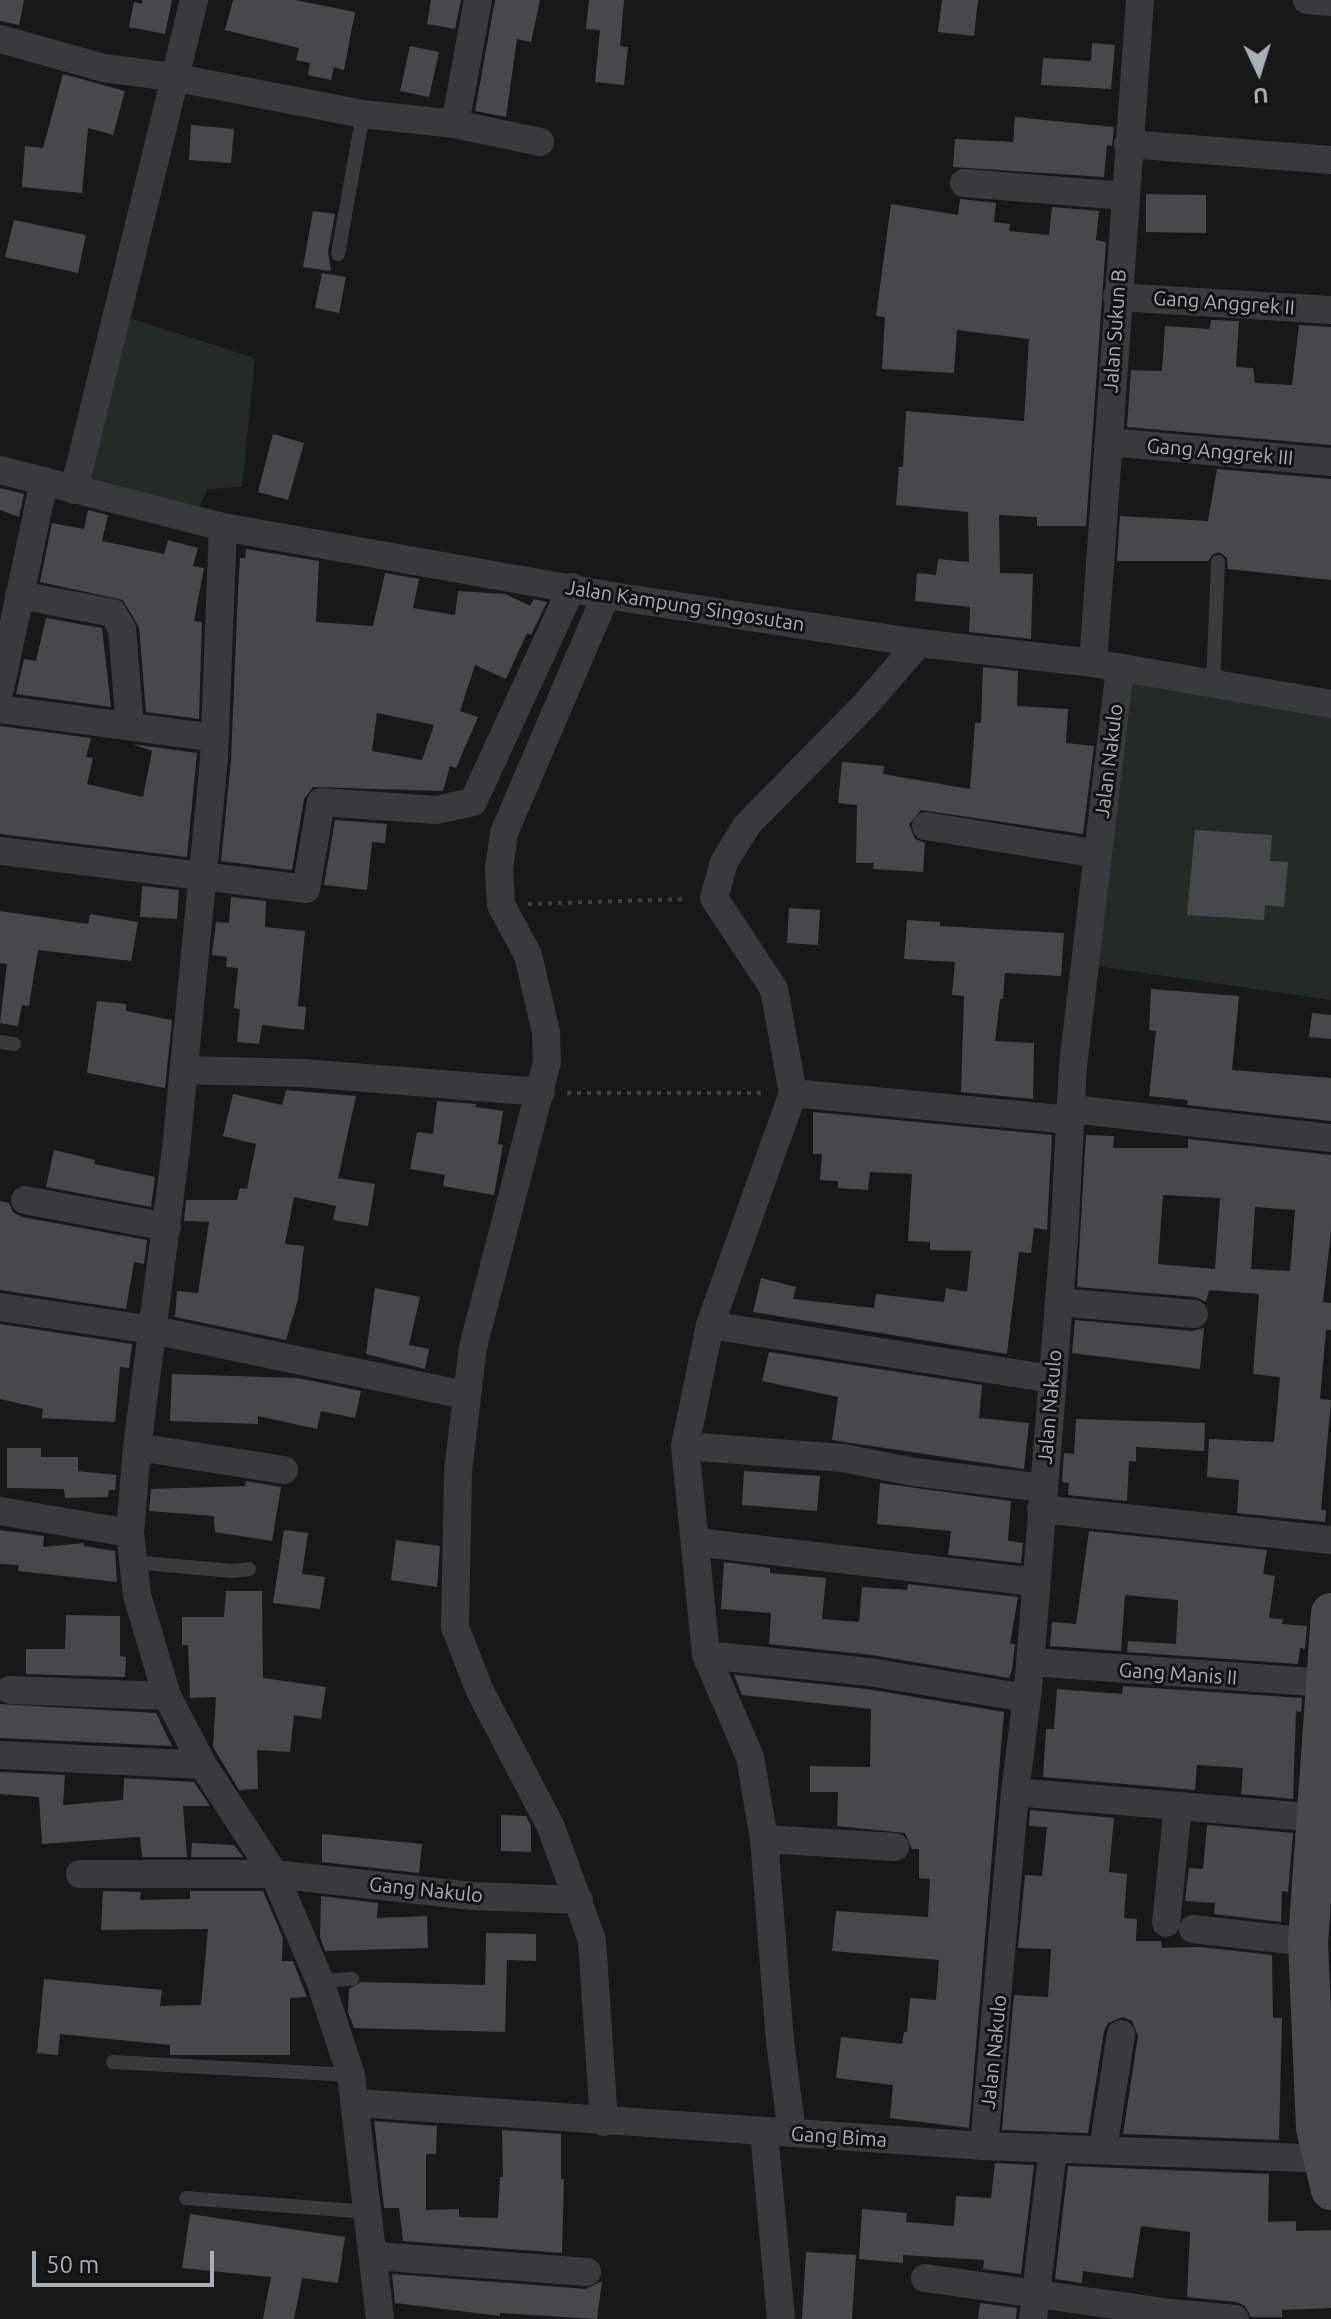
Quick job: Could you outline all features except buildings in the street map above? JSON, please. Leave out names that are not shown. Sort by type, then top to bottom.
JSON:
[{"type":"street","points":[[74,490],[172,77],[194,0]]},
{"type":"street","points":[[455,124],[478,0]]},
{"type":"street","name":"Jalan Sukun B","points":[[1106,665],[1109,442],[1140,0]]},
{"type":"street","points":[[1307,0],[1331,2]]},
{"type":"street","points":[[0,39],[104,68],[172,77],[363,114],[455,124],[540,142]]},
{"type":"street","points":[[1128,144],[1331,160]]},
{"type":"street","points":[[964,183],[1125,196]]},
{"type":"street","name":"Gang Anggrek II","points":[[1117,297],[1331,310]]},
{"type":"street","name":"Gang Anggrek III","points":[[1109,442],[1331,462]]},
{"type":"street","name":"Jalan Kampung Singosutan","points":[[0,470],[223,527],[606,595],[919,643],[1106,665],[1331,704]]},
{"type":"street","points":[[0,689],[44,481]]},
{"type":"street","points":[[223,527],[215,738],[203,877],[167,1227],[137,1447],[130,1533],[145,1629],[167,1696],[203,1765],[274,1874],[320,1981],[351,2075],[357,2103],[380,2319]]},
{"type":"street","points":[[0,851],[306,889],[319,805],[325,801],[436,810],[473,802],[572,587]]},
{"type":"street","points":[[19,595],[101,609],[113,613],[119,620],[130,726]]},
{"type":"street","points":[[604,2122],[592,1940],[551,1827],[480,1691],[455,1627],[458,1471],[465,1395],[499,1241],[547,1062],[546,1032],[528,955],[501,905],[499,869],[504,833],[606,595]]},
{"type":"street","points":[[792,2133],[780,2041],[764,1839],[750,1757],[706,1655],[685,1446],[710,1325],[793,1093],[774,989],[714,898],[724,862],[747,825],[865,705],[919,643]]},
{"type":"street","name":"Jalan Nakulo","points":[[984,2146],[1015,1792],[1030,1662],[1071,1115],[1098,854],[1106,665]]},
{"type":"street","points":[[0,709],[215,738]]},
{"type":"street","points":[[926,826],[1098,854]]},
{"type":"street","points":[[184,1070],[303,1073],[541,1092]]},
{"type":"street","points":[[793,1093],[1331,1138]]},
{"type":"street","points":[[25,1200],[167,1227]]},
{"type":"street","points":[[1059,1302],[1194,1314]]},
{"type":"street","points":[[0,1307],[153,1330],[465,1395]]},
{"type":"street","points":[[710,1325],[1052,1379]]},
{"type":"street","points":[[685,1446],[843,1458],[1042,1499],[1331,1540]]},
{"type":"street","points":[[137,1447],[284,1470]]},
{"type":"street","points":[[0,1511],[130,1533]]},
{"type":"street","points":[[696,1542],[1035,1582]]},
{"type":"street","points":[[1328,2169],[1310,2046],[1331,1613]]},
{"type":"street","points":[[706,1655],[869,1672],[1026,1698]]},
{"type":"street","name":"Gang Manis II","points":[[1030,1662],[1327,1683]]},
{"type":"street","points":[[10,1690],[167,1696]]},
{"type":"street","points":[[0,1755],[203,1765]]},
{"type":"street","points":[[1015,1792],[1319,1818]]},
{"type":"street","points":[[1178,1806],[1180,1926],[1316,1957]]},
{"type":"street","points":[[764,1839],[895,1847]]},
{"type":"street","name":"Gang Nakulo","points":[[80,1874],[274,1874],[472,1896],[579,1900]]},
{"type":"street","points":[[1103,2149],[1121,2034]]},
{"type":"street","name":"Gang Bima","points":[[357,2103],[984,2146],[1103,2149],[1328,2169]]},
{"type":"street","points":[[764,2132],[781,2319]]},
{"type":"street","points":[[1034,2306],[1053,2148]]},
{"type":"street","points":[[375,2256],[587,2272]]},
{"type":"street","points":[[925,2278],[1034,2306],[1235,2319]]},
{"type":"lane","points":[[338,254],[363,114]]},
{"type":"lane","points":[[1213,684],[1218,562]]},
{"type":"lane","points":[[133,1562],[232,1571],[249,1569]]},
{"type":"lane","points":[[320,1981],[352,1979]]},
{"type":"lane","points":[[113,2062],[351,2075]]},
{"type":"lane","points":[[186,2198],[369,2212]]},
{"type":"path","points":[[501,905],[714,898]]},
{"type":"path","points":[[541,1092],[793,1093]]},
{"type":"shaded area","points":[[126,317],[255,358],[242,487],[208,489],[200,506],[88,484]]},
{"type":"shaded area","points":[[1128,679],[1331,712],[1331,1000],[1097,966]]}]
